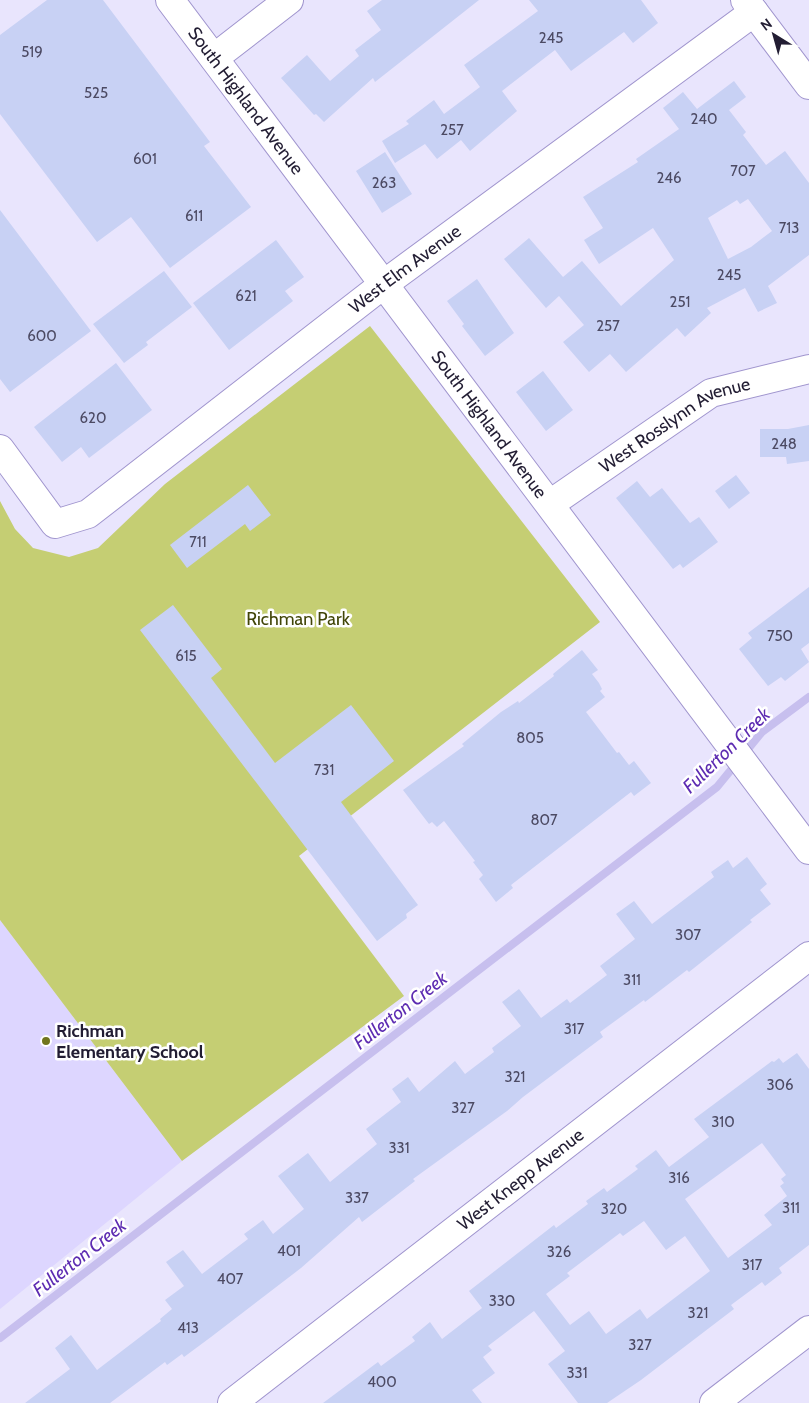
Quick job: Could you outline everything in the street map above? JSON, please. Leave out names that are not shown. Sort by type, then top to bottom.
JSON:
[{"type":"street","name":"South Highland Avenue","points":[[170,0],[809,850]]},
{"type":"street","points":[[214,58],[289,0]]},
{"type":"street","points":[[749,6],[809,85]]},
{"type":"street","name":"West Elm Avenue","points":[[0,449],[55,524],[88,514],[384,284],[749,6]]},
{"type":"street","name":"West Rosslynn Avenue","points":[[550,504],[710,393],[809,369]]},
{"type":"street","name":"West Knepp Avenue","points":[[232,1403],[809,956]]},
{"type":"street","points":[[714,1403],[809,1330]]},
{"type":"shaded area","name":"Richman Elementary School","points":[[0,920],[182,1161],[0,1309]]},
{"type":"green space","name":"Richman Park","points":[[370,326],[600,622],[299,856],[404,996],[182,1161],[0,920],[0,501],[15,529],[33,548],[69,557],[98,548],[165,484]]},
{"type":"building","points":[[47,0],[103,0],[210,142],[204,146],[251,207],[170,268],[131,217],[97,242],[0,114],[0,35]]},
{"type":"building","points":[[382,0],[479,0],[375,82],[373,78],[324,122],[316,114],[314,115],[281,78],[307,55],[330,81],[359,56],[355,50],[381,30],[367,11]]},
{"type":"building","points":[[529,0],[641,0],[658,23],[633,43],[624,32],[571,71],[555,50],[502,91],[517,111],[470,151],[461,140],[437,159],[425,144],[395,163],[382,141],[409,124],[406,121],[434,100],[444,114],[480,87],[464,65],[538,11]]},
{"type":"building","points":[[734,81],[746,97],[729,110],[746,132],[743,135],[766,165],[785,151],[809,183],[809,255],[768,286],[777,303],[758,312],[745,288],[707,308],[711,313],[685,337],[677,328],[626,372],[610,354],[589,372],[563,342],[584,325],[559,296],[546,308],[504,259],[529,238],[563,277],[582,261],[621,306],[674,260],[653,228],[599,264],[584,240],[603,228],[583,197],[638,162],[636,159],[679,129],[663,108],[683,92],[697,109]],"holes":[[[748,199],[772,231],[751,247],[728,259],[708,218],[737,200],[740,204]]]},
{"type":"building","points":[[385,152],[412,194],[382,213],[356,171]]},
{"type":"building","points":[[0,210],[91,331],[10,392],[0,379]]},
{"type":"building","points":[[276,240],[304,277],[285,291],[293,301],[229,350],[193,303]]},
{"type":"building","points":[[164,271],[192,307],[146,342],[148,345],[124,363],[93,324]]},
{"type":"building","points":[[477,279],[514,333],[485,356],[462,326],[464,324],[447,301]]},
{"type":"building","points":[[116,363],[152,410],[89,458],[81,447],[62,462],[34,427]]},
{"type":"building","points":[[543,371],[573,410],[546,431],[516,392]]},
{"type":"building","points":[[809,425],[809,461],[787,464],[786,457],[760,457],[760,429],[788,429]]},
{"type":"building","points":[[736,475],[750,493],[729,509],[715,491]]},
{"type":"building","points":[[637,481],[650,497],[662,488],[690,523],[699,517],[718,542],[683,568],[680,564],[673,569],[616,498]]},
{"type":"building","points":[[248,485],[271,515],[250,531],[245,524],[187,568],[170,545]]},
{"type":"building","points":[[809,587],[809,643],[801,649],[809,662],[785,681],[781,677],[768,686],[739,649],[752,638],[748,633]]},
{"type":"building","points":[[173,605],[222,669],[211,678],[275,763],[351,705],[394,761],[341,802],[418,905],[406,914],[407,918],[377,941],[140,630]]},
{"type":"building","points":[[582,650],[598,670],[592,674],[599,683],[602,689],[600,691],[605,697],[586,712],[617,753],[619,752],[629,765],[634,761],[651,783],[634,796],[631,792],[511,885],[513,888],[496,902],[479,879],[483,875],[473,862],[475,861],[444,821],[437,827],[432,822],[429,824],[403,790],[464,746],[462,744],[501,712],[518,701],[519,703],[554,676],[553,674]]},
{"type":"building","points":[[747,857],[767,884],[760,890],[771,904],[750,920],[752,922],[689,972],[687,970],[645,1002],[644,1000],[600,1032],[603,1037],[507,1111],[413,1179],[415,1181],[362,1222],[359,1217],[301,1268],[211,1337],[184,1357],[182,1354],[167,1365],[165,1362],[110,1403],[25,1403],[70,1369],[55,1348],[71,1335],[97,1370],[161,1321],[160,1319],[172,1309],[165,1300],[184,1286],[166,1262],[183,1250],[202,1274],[248,1239],[244,1234],[263,1220],[273,1234],[304,1209],[278,1176],[308,1153],[330,1182],[377,1144],[366,1129],[401,1102],[392,1089],[408,1077],[419,1092],[455,1061],[465,1074],[494,1052],[492,1048],[521,1026],[502,1002],[519,989],[541,1018],[567,999],[570,1003],[607,975],[600,966],[635,939],[616,914],[634,901],[652,924],[714,877],[711,872],[728,860],[733,868]]},
{"type":"building","points":[[797,1053],[809,1069],[809,1245],[779,1268],[782,1273],[765,1286],[762,1282],[731,1305],[734,1309],[641,1380],[607,1403],[578,1403],[548,1364],[565,1351],[534,1311],[488,1346],[492,1350],[483,1357],[495,1373],[472,1390],[482,1403],[323,1403],[378,1362],[381,1366],[415,1341],[412,1337],[430,1322],[442,1339],[482,1308],[469,1291],[554,1225],[556,1228],[588,1204],[586,1201],[604,1188],[607,1192],[638,1169],[635,1166],[656,1150],[669,1167],[709,1137],[694,1119],[772,1061],[774,1062],[779,1058],[783,1063]],"holes":[[[762,1143],[786,1175],[781,1179],[784,1183],[780,1186],[787,1196],[764,1215],[772,1225],[728,1258],[685,1199]],[[644,1221],[666,1250],[685,1236],[710,1271],[647,1319],[640,1309],[606,1334],[589,1311],[570,1325],[546,1294],[570,1276],[567,1273],[620,1233],[623,1236]]]},
{"type":"waterway","name":"Fullerton Creek","points":[[0,1338],[717,787],[762,732],[809,697]]},
{"type":"place","name":"Richman Elementary School","points":[[46,1041]]}]
